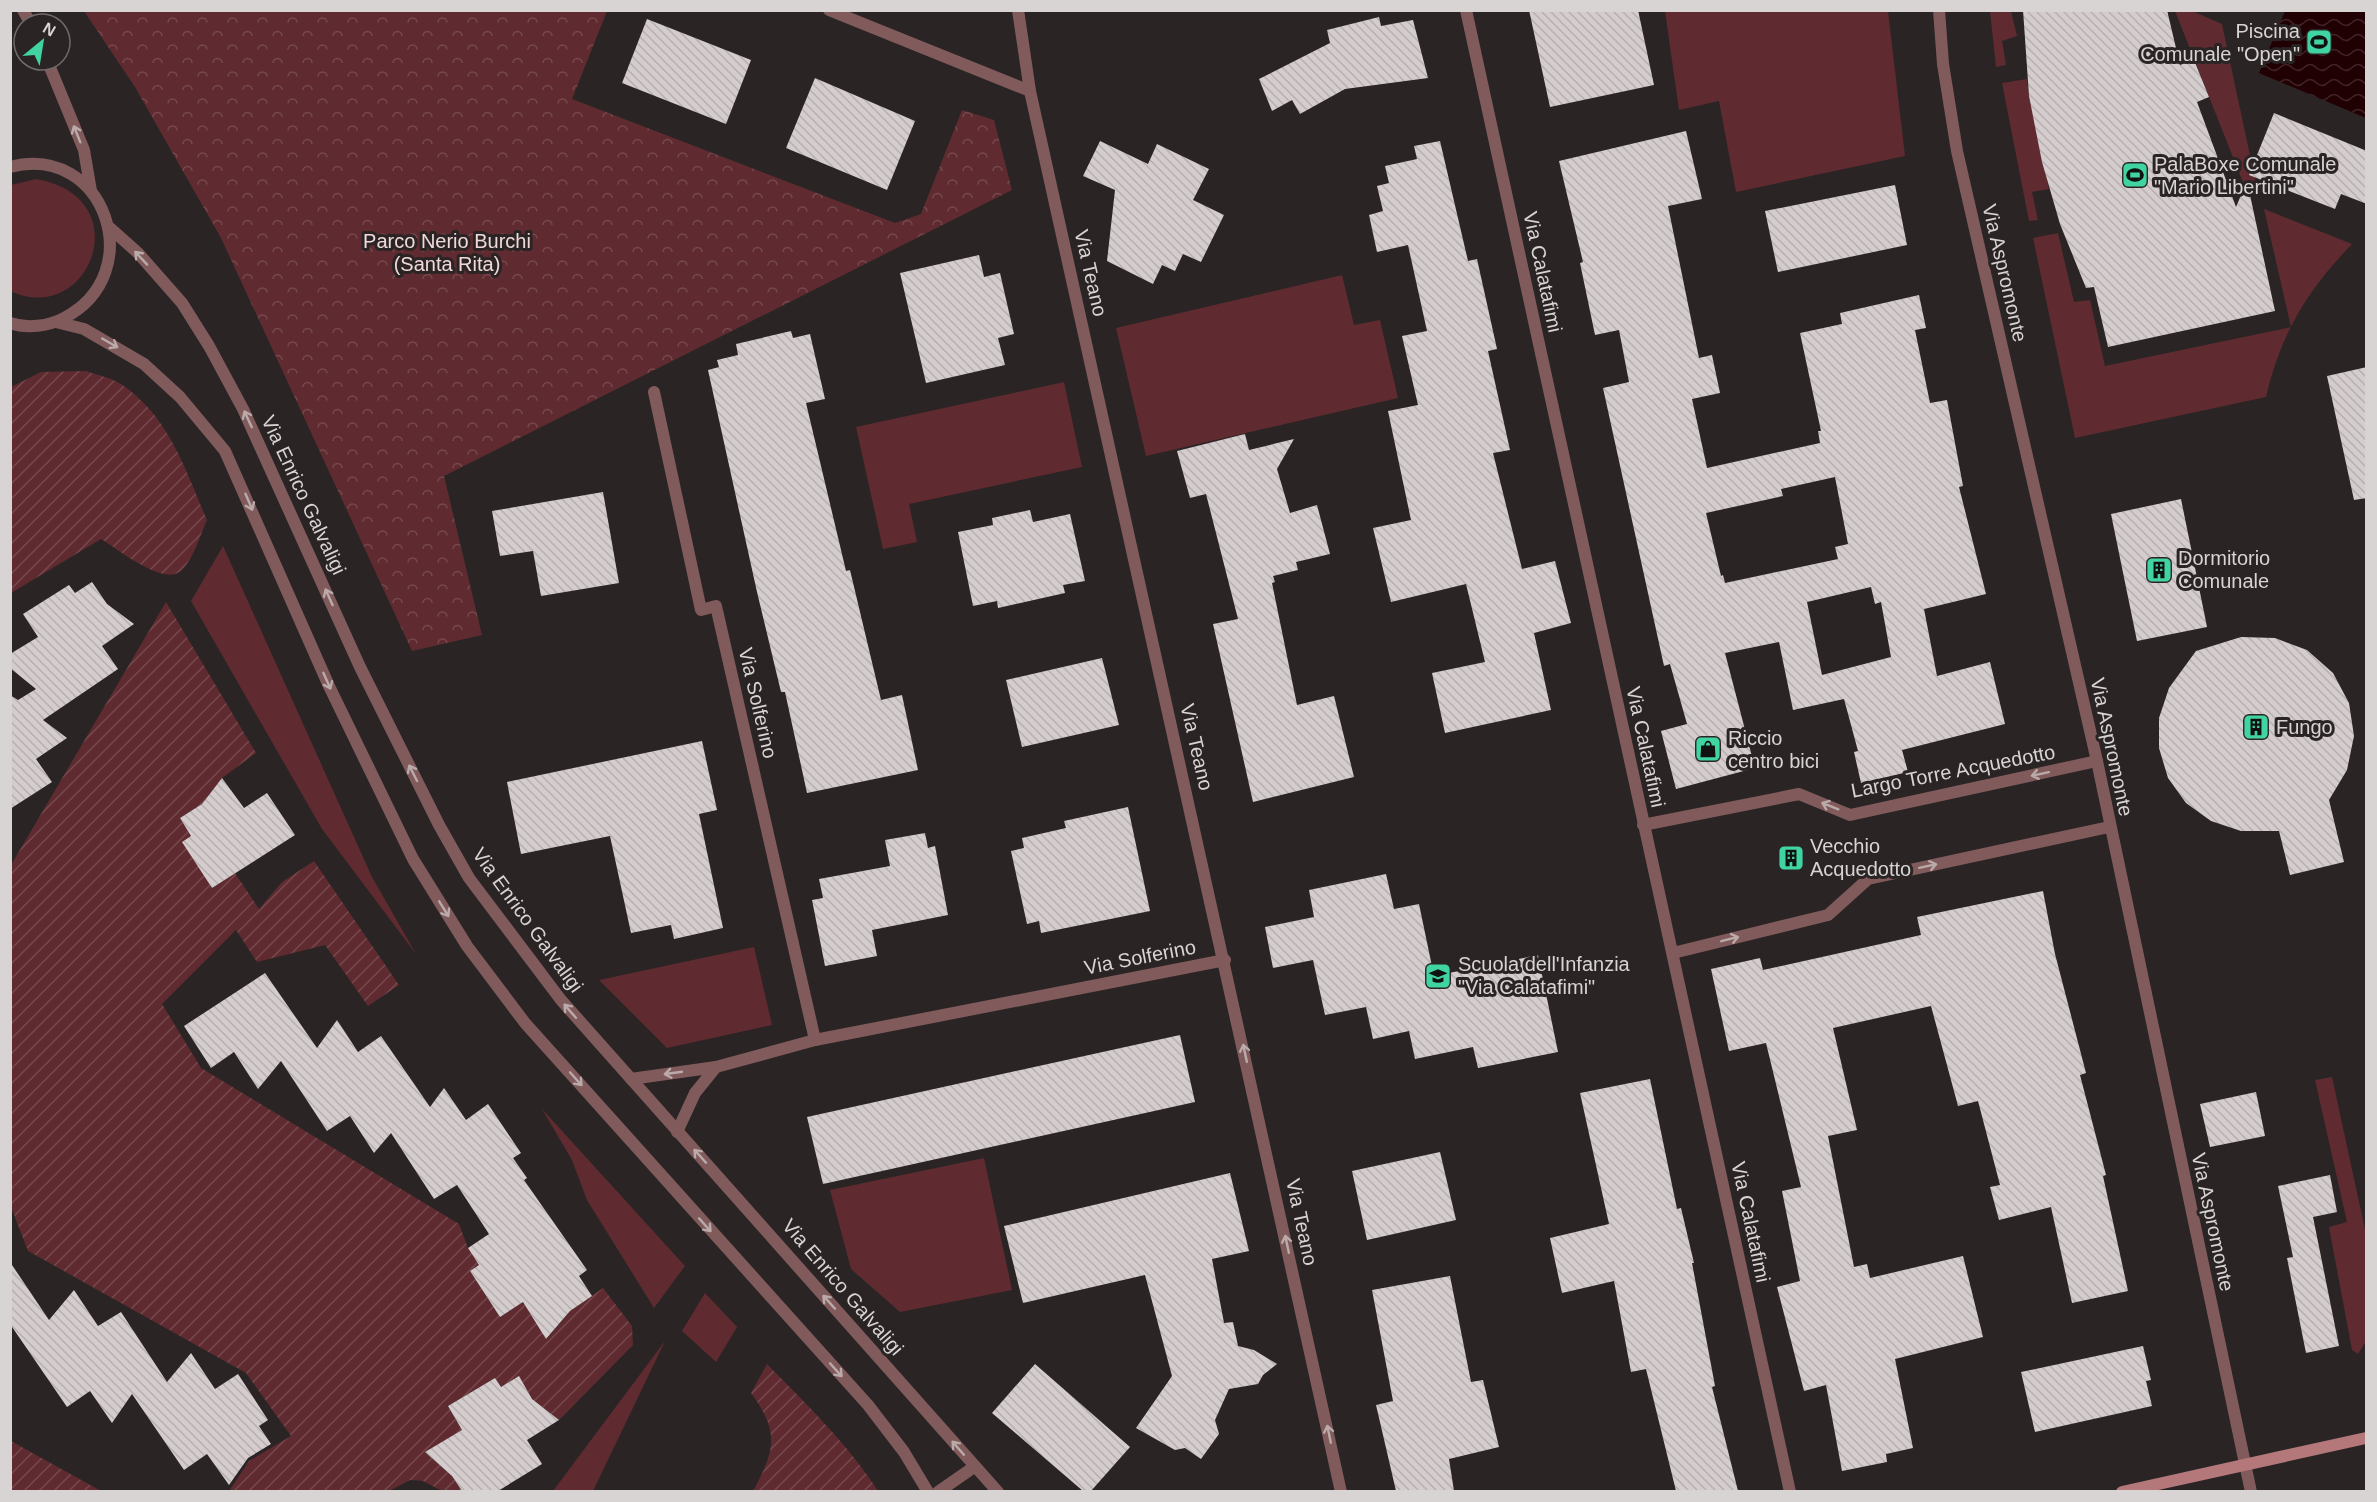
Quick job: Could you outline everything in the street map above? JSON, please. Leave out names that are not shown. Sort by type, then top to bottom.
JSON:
[{"type":"main road","points":[[2122,1491],[2367,1438]]},
{"type":"street","points":[[829,10],[1030,91]]},
{"type":"street","name":"Via Teano","points":[[1018,10],[1030,91],[1225,960],[1341,1491]]},
{"type":"street","name":"Via Calatafimi","points":[[1466,10],[1790,1491]]},
{"type":"street","name":"Via Aspromonte","points":[[1939,10],[1943,64],[1957,151],[2097,761],[2109,827],[2251,1491]]},
{"type":"street","name":"Via Enrico Galvaligi","points":[[52,72],[84,150],[92,191]]},
{"type":"street","name":"Via Enrico Galvaligi","points":[[10,167],[25,164],[54,167],[74,176],[92,191],[102,206],[110,228],[111,254],[101,285],[78,311],[56,322],[32,326],[12,325]]},
{"type":"street","name":"Via Enrico Galvaligi","points":[[110,228],[138,254],[182,303],[209,346],[248,419],[360,666],[439,825],[469,878],[547,984],[974,1467],[998,1491]]},
{"type":"street","name":"Via Enrico Galvaligi","points":[[56,322],[84,329],[144,364],[180,397],[225,451],[329,686],[413,859],[467,946],[525,1023],[868,1405],[904,1452],[927,1491]]},
{"type":"street","name":"Via Solferino","points":[[654,392],[702,610],[716,606],[815,1040]]},
{"type":"street","name":"Largo Torre Acquedotto","points":[[1643,825],[1799,794],[1850,815],[2097,761]]},
{"type":"street","points":[[1673,953],[1828,915],[1868,879],[2109,827]]},
{"type":"street","name":"Via Solferino","points":[[631,1079],[716,1067],[815,1040],[1225,960]]},
{"type":"street","points":[[677,1132],[694,1093],[716,1067]]},
{"type":"street","points":[[938,1491],[974,1467]]},
{"type":"green space","name":"Parco Nerio Burchi (Santa Rita)","points":[[84,11],[607,11],[572,99],[895,223],[921,214],[962,110],[994,120],[1012,190],[444,476],[482,635],[412,651],[221,238],[135,87]]},
{"type":"green space","points":[[1665,11],[1888,11],[1905,156],[1736,192],[1719,101],[1679,110]]},
{"type":"green space","points":[[1990,11],[2011,11],[2017,36],[2002,41],[2006,65],[1996,67]]},
{"type":"green space","points":[[2175,11],[2192,11],[2222,24],[2258,193],[2248,195]]},
{"type":"green space","points":[[2027,79],[2049,189],[2032,192],[2038,220],[2029,221],[2002,83]]},
{"type":"green space","points":[[36,179],[68,190],[87,209],[95,232],[92,256],[81,277],[62,292],[38,298],[10,291],[11,185]]},
{"type":"green space","points":[[2264,209],[2352,244],[2322,279],[2298,314],[2279,353],[2266,397],[2075,438],[2033,238],[2058,233],[2074,302],[2090,300],[2105,366],[2291,327]]},
{"type":"green space","points":[[1342,275],[1354,325],[1380,320],[1398,398],[1146,456],[1116,328]]},
{"type":"green space","points":[[86,371],[121,384],[152,412],[174,445],[207,520],[190,559],[182,570],[174,574],[153,571],[101,539],[11,593],[11,387],[41,372]]},
{"type":"green space","points":[[1064,382],[1082,467],[909,504],[917,542],[883,549],[856,427]]},
{"type":"green space","points":[[223,546],[372,877],[416,954],[322,829],[191,601]]},
{"type":"green space","points":[[166,602],[256,753],[222,778],[202,804],[180,818],[191,836],[212,888],[235,873],[259,909],[282,882],[314,861],[399,985],[368,1006],[325,945],[257,962],[236,930],[162,1004],[201,1068],[459,1224],[468,1248],[479,1265],[470,1271],[500,1317],[523,1302],[547,1339],[570,1311],[603,1288],[632,1326],[633,1345],[559,1420],[532,1399],[519,1377],[501,1387],[495,1378],[448,1406],[462,1430],[425,1452],[452,1476],[462,1491],[442,1491],[423,1481],[410,1480],[389,1491],[229,1491],[249,1461],[291,1436],[246,1373],[28,1251],[11,1207],[11,865]]},
{"type":"green space","points":[[754,947],[772,1025],[667,1048],[599,980]]},
{"type":"green space","points":[[2332,1077],[2366,1234],[2366,1341],[2358,1354],[2352,1350],[2329,1227],[2347,1222],[2315,1080]]},
{"type":"green space","points":[[542,1109],[685,1266],[654,1308],[587,1200],[572,1160]]},
{"type":"green space","points":[[984,1158],[1012,1290],[900,1312],[851,1269],[830,1190]]},
{"type":"green space","points":[[705,1293],[737,1327],[716,1362],[682,1331]]},
{"type":"green space","points":[[665,1341],[593,1491],[553,1491]]},
{"type":"green space","points":[[767,1364],[840,1441],[878,1491],[753,1491],[770,1453],[771,1442],[767,1419],[751,1393]]},
{"type":"green space","points":[[11,1441],[101,1491],[11,1491]]},
{"type":"water","name":"Piscina Comunale \"Open\"","points":[[2285,11],[2366,11],[2366,118],[2259,73]]},
{"type":"building","points":[[1529,10],[1638,10],[1654,85],[1550,107]]},
{"type":"building","name":"PalaBoxe Comunale \"Mario Libertini\"","points":[[2023,10],[2167,10],[2180,65],[2194,60],[2209,97],[2197,102],[2236,207],[2247,181],[2275,311],[2108,347],[2094,287],[2086,288],[2060,224],[2042,162],[2029,96]]},
{"type":"building","points":[[1379,17],[1381,26],[1413,20],[1428,78],[1345,89],[1300,114],[1292,100],[1272,111],[1259,79],[1330,43],[1327,30]]},
{"type":"building","points":[[647,19],[751,60],[726,124],[622,83]]},
{"type":"building","points":[[815,78],[915,121],[887,190],[786,148]]},
{"type":"building","points":[[2274,113],[2367,151],[2367,204],[2341,194],[2335,209],[2249,175]]},
{"type":"building","points":[[1686,131],[1702,199],[1668,206],[1699,358],[1712,355],[1720,393],[1692,399],[1707,468],[1820,443],[1818,431],[1821,431],[1800,333],[1842,324],[1840,313],[1919,295],[1926,328],[1915,330],[1930,403],[1947,400],[1963,486],[1959,487],[1986,594],[1924,609],[1937,676],[1990,662],[2005,724],[1902,750],[1908,772],[1861,783],[1854,752],[1858,751],[1844,699],[1793,710],[1779,642],[1725,653],[1755,768],[1676,789],[1661,731],[1687,724],[1670,664],[1664,666],[1603,388],[1629,382],[1619,330],[1595,335],[1580,263],[1583,262],[1559,161]],"holes":[[[1835,477],[1848,544],[1835,547],[1838,559],[1725,583],[1723,575],[1721,576],[1706,513],[1783,496],[1781,489]],[[1871,587],[1875,604],[1881,602],[1891,657],[1822,675],[1807,602]]]},
{"type":"building","points":[[1100,141],[1148,164],[1157,144],[1209,169],[1193,200],[1224,215],[1201,262],[1183,254],[1175,271],[1162,265],[1153,284],[1107,261],[1115,190],[1083,176]]},
{"type":"building","points":[[1440,141],[1468,261],[1477,259],[1497,349],[1488,351],[1510,450],[1493,453],[1522,569],[1555,561],[1571,623],[1534,633],[1551,710],[1445,733],[1432,673],[1485,662],[1466,584],[1391,602],[1373,528],[1411,520],[1388,411],[1418,405],[1402,336],[1427,331],[1408,245],[1377,252],[1369,215],[1383,211],[1377,186],[1389,183],[1385,166],[1417,159],[1414,146]]},
{"type":"building","points":[[1895,185],[1907,245],[1778,272],[1765,211]]},
{"type":"building","points":[[979,255],[984,277],[1000,273],[1014,334],[998,338],[1005,365],[926,383],[900,273]]},
{"type":"building","points":[[791,331],[793,338],[810,334],[825,399],[806,403],[846,571],[850,570],[881,700],[902,695],[918,770],[807,793],[785,692],[781,692],[757,592],[708,370],[719,367],[717,360],[738,355],[736,344]]},
{"type":"building","points":[[2367,367],[2367,498],[2354,500],[2327,376]]},
{"type":"building","points":[[1245,434],[1249,450],[1294,439],[1277,469],[1290,513],[1317,505],[1330,554],[1296,562],[1298,570],[1273,576],[1275,582],[1272,583],[1297,705],[1334,696],[1354,777],[1253,802],[1213,624],[1238,619],[1206,494],[1190,498],[1177,451]]},
{"type":"building","points":[[603,492],[619,583],[541,596],[533,551],[500,556],[492,511]]},
{"type":"building","name":"Dormitorio Comunale","points":[[2181,499],[2207,627],[2137,641],[2111,514]]},
{"type":"building","points":[[1030,510],[1033,522],[1070,514],[1085,581],[1063,585],[1065,593],[998,608],[997,601],[973,606],[958,532],[993,525],[992,518]]},
{"type":"building","points":[[92,582],[107,604],[134,624],[102,646],[118,669],[43,720],[67,738],[36,759],[52,782],[10,809],[10,695],[18,700],[36,689],[10,668],[10,654],[38,637],[23,614],[69,585],[75,593]]},
{"type":"building","name":"Fungo","points":[[2241,637],[2275,638],[2307,650],[2333,673],[2349,703],[2354,736],[2347,770],[2329,800],[2344,862],[2290,875],[2279,831],[2241,831],[2211,821],[2186,803],[2168,778],[2159,748],[2159,718],[2169,688],[2196,651]]},
{"type":"building","points":[[1102,658],[1119,725],[1022,747],[1006,680]]},
{"type":"building","points":[[702,741],[717,810],[699,814],[723,928],[674,939],[671,925],[631,933],[610,836],[521,854],[507,782]]},
{"type":"building","points":[[222,778],[244,808],[267,793],[295,835],[212,888],[182,842],[191,836],[180,818],[202,804]]},
{"type":"building","points":[[1128,807],[1150,911],[1041,933],[1039,921],[1027,924],[1011,851],[1024,848],[1022,838],[1066,828],[1064,821]]},
{"type":"building","points":[[925,833],[928,848],[935,846],[948,915],[872,930],[877,956],[825,966],[812,900],[823,898],[819,879],[890,866],[885,840]]},
{"type":"building","points":[[1386,874],[1394,909],[1419,904],[1434,976],[1538,955],[1558,1052],[1478,1068],[1473,1047],[1415,1059],[1409,1031],[1373,1039],[1366,1007],[1325,1015],[1313,960],[1273,968],[1265,927],[1314,917],[1309,890]]},
{"type":"building","points":[[2043,891],[2055,954],[2086,1073],[2080,1075],[2106,1175],[2103,1176],[2128,1291],[2072,1303],[2051,1207],[1999,1220],[1990,1187],[2000,1185],[1978,1101],[1958,1106],[1931,1006],[1833,1028],[1857,1130],[1828,1136],[1854,1267],[1867,1264],[1870,1278],[1963,1256],[1983,1337],[1895,1359],[1913,1448],[1886,1454],[1887,1462],[1842,1471],[1826,1385],[1804,1391],[1777,1287],[1800,1281],[1782,1191],[1801,1187],[1766,1043],[1729,1051],[1711,969],[1760,958],[1763,970],[1921,935],[1917,917]]},
{"type":"building","points":[[265,973],[317,1048],[337,1020],[358,1052],[381,1036],[430,1107],[444,1088],[466,1120],[488,1104],[521,1153],[513,1158],[527,1178],[524,1180],[587,1270],[579,1276],[592,1296],[570,1311],[546,1339],[523,1302],[500,1317],[470,1271],[479,1265],[468,1248],[489,1234],[457,1185],[434,1199],[391,1133],[374,1153],[350,1116],[327,1131],[281,1061],[258,1089],[234,1052],[211,1068],[184,1026]]},
{"type":"building","points":[[1180,1035],[1195,1102],[823,1184],[807,1117]]},
{"type":"building","points":[[1650,1079],[1677,1209],[1681,1208],[1694,1263],[1692,1263],[1715,1386],[1712,1387],[1738,1491],[1676,1491],[1646,1369],[1631,1372],[1614,1281],[1562,1293],[1550,1238],[1609,1224],[1580,1093]]},
{"type":"building","points":[[2256,1092],[2265,1136],[2210,1147],[2200,1104]]},
{"type":"building","points":[[1440,1152],[1456,1220],[1367,1240],[1352,1171]]},
{"type":"building","points":[[1230,1173],[1249,1251],[1212,1259],[1224,1323],[1233,1322],[1238,1346],[1254,1350],[1277,1364],[1263,1375],[1258,1384],[1229,1389],[1215,1420],[1219,1434],[1201,1459],[1185,1448],[1175,1450],[1136,1428],[1172,1376],[1145,1275],[1023,1303],[1004,1226]]},
{"type":"building","points":[[2330,1175],[2337,1212],[2313,1217],[2339,1346],[2306,1353],[2287,1258],[2293,1257],[2278,1186]]},
{"type":"building","points":[[10,1262],[49,1320],[74,1290],[98,1326],[121,1312],[167,1382],[191,1353],[215,1389],[238,1374],[268,1420],[259,1426],[271,1444],[248,1458],[229,1485],[207,1454],[184,1470],[132,1394],[112,1423],[90,1391],[67,1407],[10,1324]]},
{"type":"building","points":[[1450,1276],[1471,1382],[1483,1380],[1499,1447],[1449,1459],[1454,1491],[1396,1491],[1376,1405],[1393,1401],[1372,1290]]},
{"type":"building","points":[[2143,1346],[2151,1380],[2146,1381],[2152,1406],[2035,1432],[2021,1372]]},
{"type":"building","points":[[1035,1364],[1130,1447],[1091,1491],[1083,1491],[992,1413]]},
{"type":"building","points":[[519,1376],[532,1399],[559,1420],[527,1440],[542,1464],[498,1491],[462,1491],[452,1476],[425,1452],[462,1430],[448,1406],[495,1378],[501,1387]]},
{"type":"place","name":"Piscina Comunale \"Open\"","points":[[2319,42]]},
{"type":"place","name":"PalaBoxe Comunale \"Mario Libertini\"","points":[[2135,175]]},
{"type":"place","name":"Dormitorio Comunale","points":[[2159,570]]},
{"type":"place","name":"Fungo","points":[[2256,727]]},
{"type":"place","name":"Riccio centro bici","points":[[1708,749]]},
{"type":"place","name":"Vecchio Acquedotto","points":[[1791,858]]},
{"type":"place","name":"Scuola dell'Infanzia \"Via Calatafimi\"","points":[[1438,976]]}]
